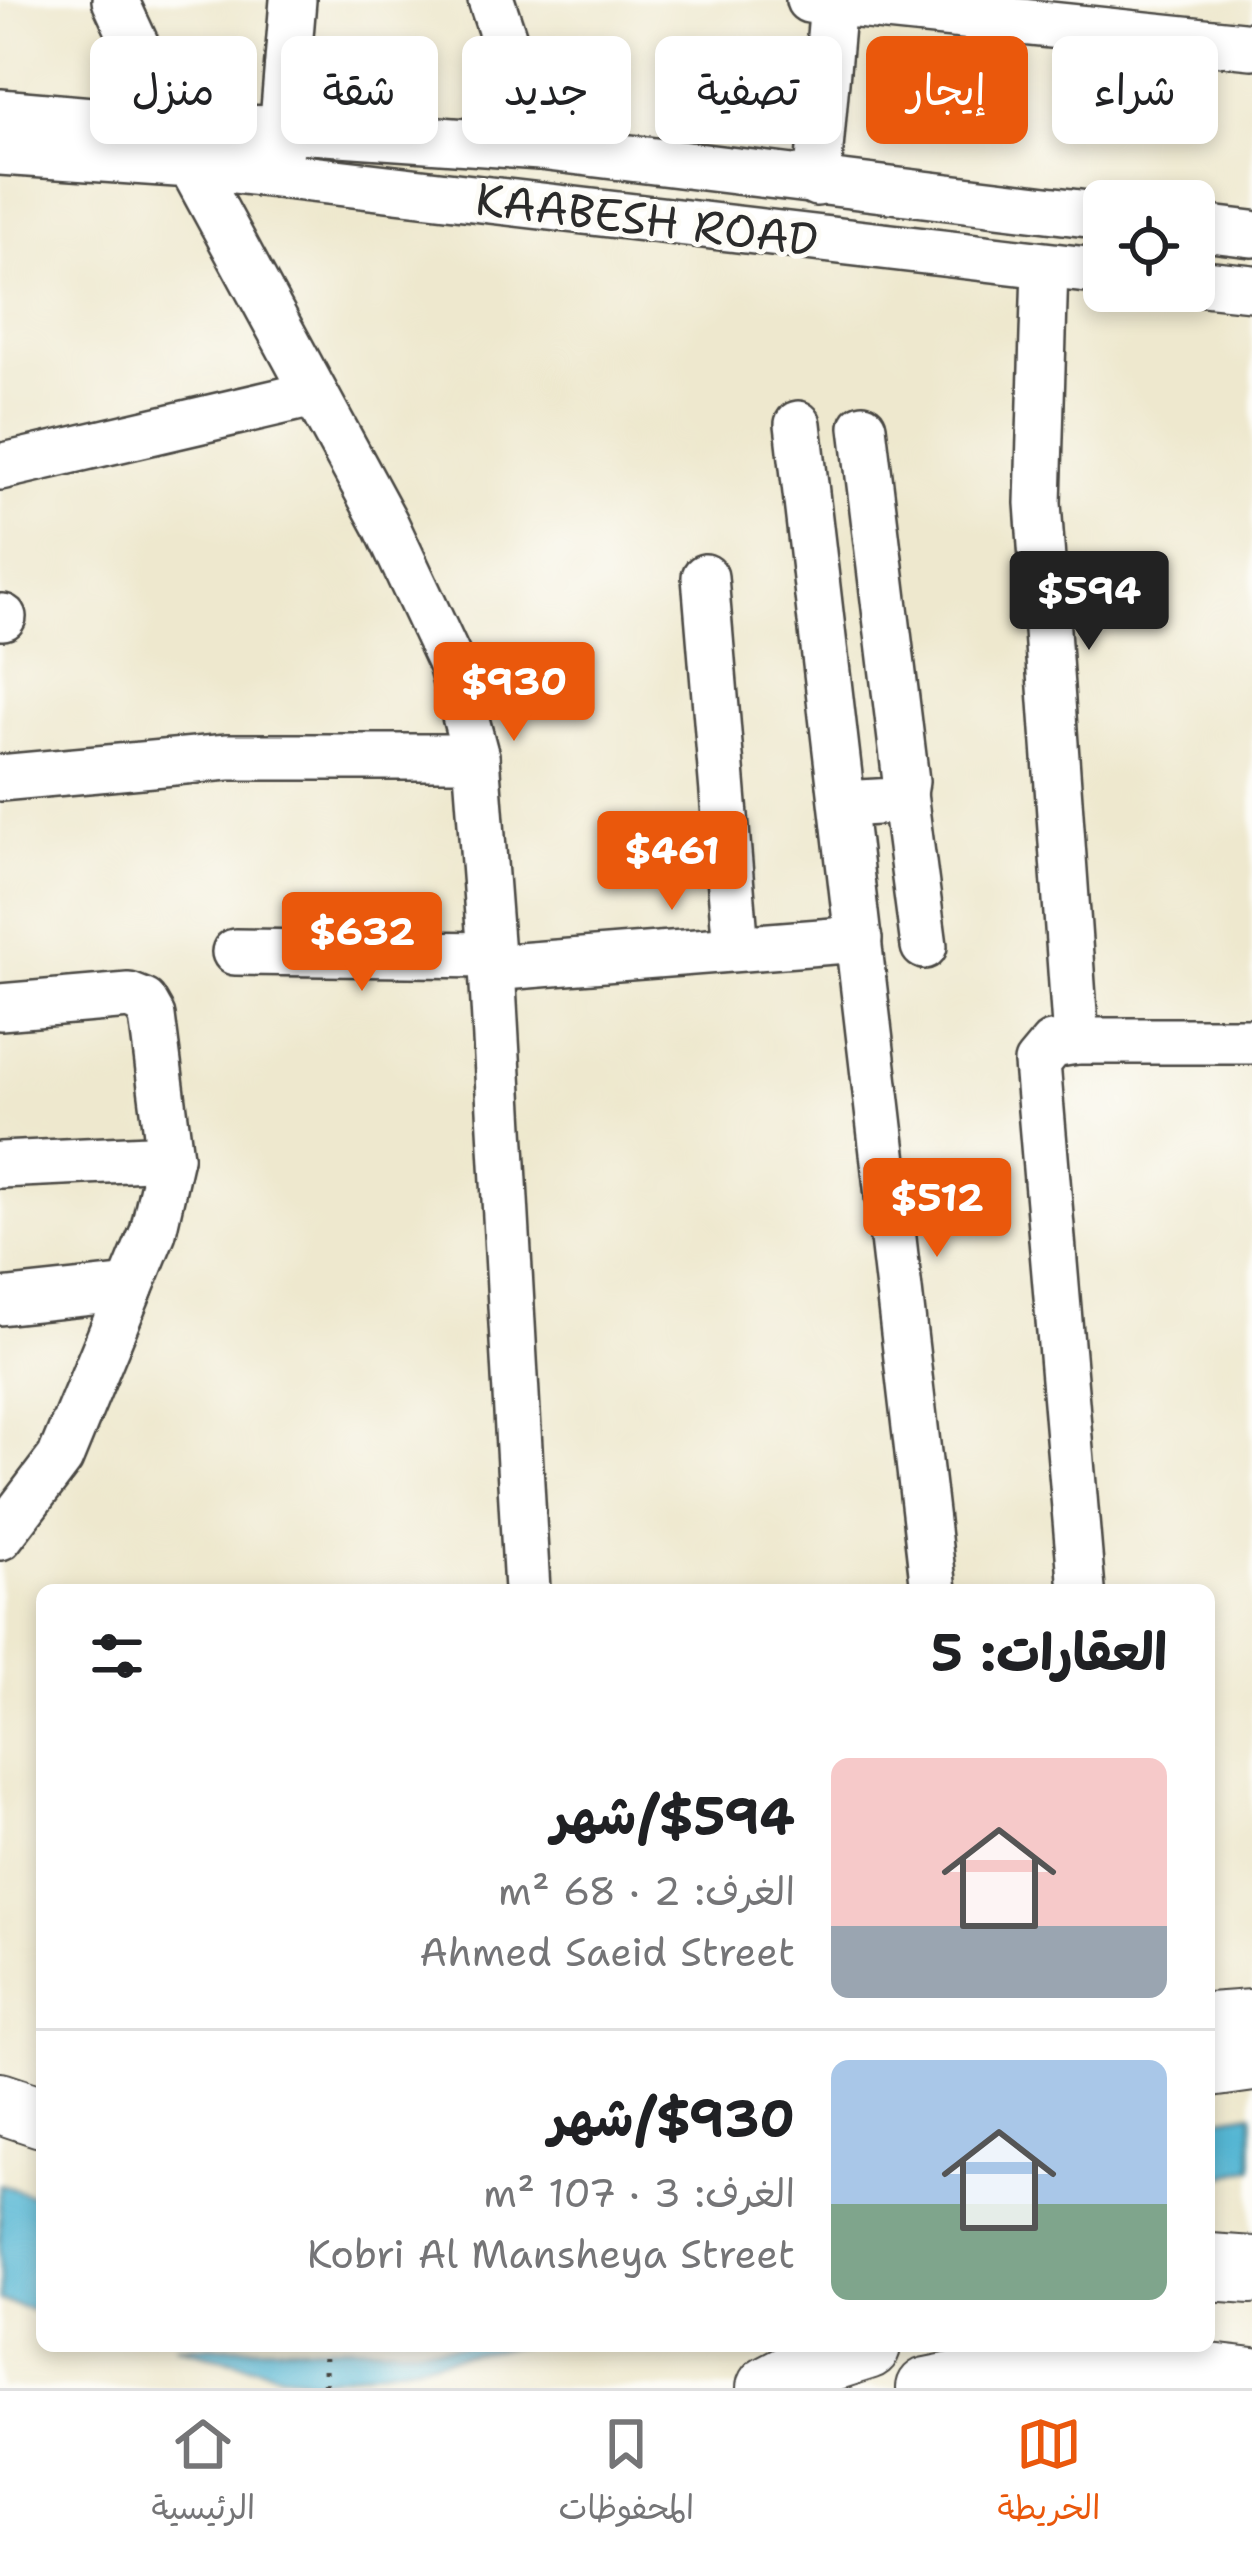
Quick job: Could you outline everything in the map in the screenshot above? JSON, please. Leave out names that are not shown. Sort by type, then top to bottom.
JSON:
[{"type":"highway","points":[[1215,2063],[1252,2058]]},
{"type":"highway","points":[[1215,2267],[1252,2270]]},
{"type":"highway","points":[[770,2388],[849,2352]]},
{"type":"main road","points":[[1215,2023],[1252,2020]]},
{"type":"main road","points":[[0,2103],[36,2115]]},
{"type":"main road","points":[[927,2388],[1070,2371],[1252,2379]]},
{"type":"street","points":[[115,0],[182,146],[386,525],[451,664],[476,757],[527,1584]]},
{"type":"street","points":[[290,36],[293,0]]},
{"type":"street","points":[[491,0],[540,147]]},
{"type":"street","points":[[817,183],[821,1],[1252,46]]},
{"type":"street","points":[[0,112],[182,146]]},
{"type":"street","name":"KAABESH ROAD","points":[[182,146],[281,128]]},
{"type":"street","name":"KAABESH ROAD","points":[[438,139],[540,147],[1083,214]]},
{"type":"street","points":[[278,176],[281,140]]},
{"type":"street","points":[[0,152],[182,146]]},
{"type":"street","name":"KAABESH ROAD","points":[[182,146],[278,176],[1083,270]]},
{"type":"street","points":[[1215,230],[1252,234]]},
{"type":"street","points":[[1045,266],[1038,503],[1076,1041]]},
{"type":"street","points":[[1215,284],[1252,287]]},
{"type":"street","points":[[0,466],[313,394]]},
{"type":"street","points":[[798,424],[933,1584]]},
{"type":"street","points":[[863,428],[924,946]]},
{"type":"street","points":[[705,577],[736,948]]},
{"type":"street","points":[[0,778],[228,758],[476,757]]},
{"type":"street","points":[[843,804],[895,801],[904,794]]},
{"type":"street","points":[[235,952],[491,962],[859,939]]},
{"type":"street","points":[[0,1007],[129,996],[144,1003],[152,1016],[170,1157],[153,1232],[60,1458],[6,1518]]},
{"type":"street","points":[[1081,1584],[1037,1063],[1052,1045],[1076,1041],[1252,1041]]},
{"type":"street","points":[[0,1165],[170,1157]]},
{"type":"street","points":[[0,1302],[130,1288]]},
{"type":"path","points":[[324,2352],[325,2388]]},
{"type":"water","points":[[1252,2113],[1252,2168],[1215,2178],[1215,2119]]},
{"type":"water","points":[[0,2184],[36,2197],[36,2310],[0,2301]]},
{"type":"water","points":[[198,2352],[486,2352],[312,2381]]}]
